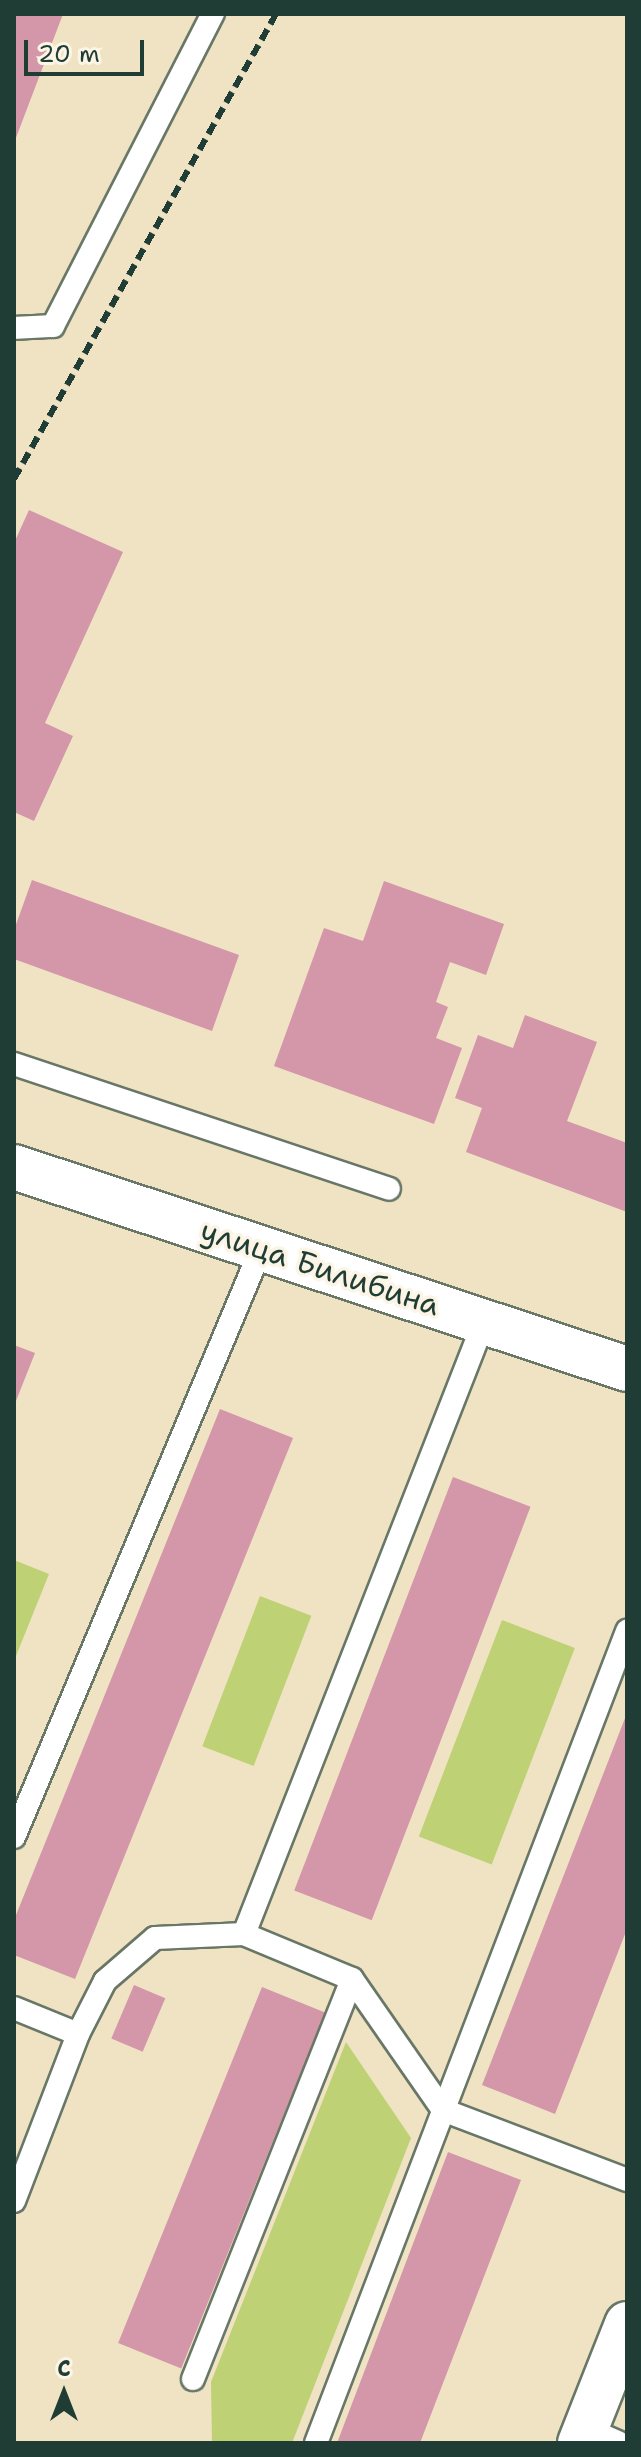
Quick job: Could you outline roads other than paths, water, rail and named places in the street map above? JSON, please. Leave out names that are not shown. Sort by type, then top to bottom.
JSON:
[{"type":"main road","name":"улица Билибина","points":[[14,1167],[627,1369]]},
{"type":"main road","points":[[595,2438],[627,2324]]},
{"type":"lane","points":[[14,328],[53,326],[213,14]]},
{"type":"lane","points":[[14,1064],[389,1189]]},
{"type":"lane","points":[[14,1837],[261,1249]]},
{"type":"lane","points":[[244,1934],[484,1322]]},
{"type":"lane","points":[[316,2443],[627,1631]]},
{"type":"lane","points":[[14,2201],[78,2034],[105,1981],[155,1938],[244,1934],[352,1979],[443,2110],[627,2180]]},
{"type":"lane","points":[[193,2379],[352,1979]]},
{"type":"lane","points":[[14,2008],[78,2034]]},
{"type":"railway","points":[[14,479],[276,14]]}]
